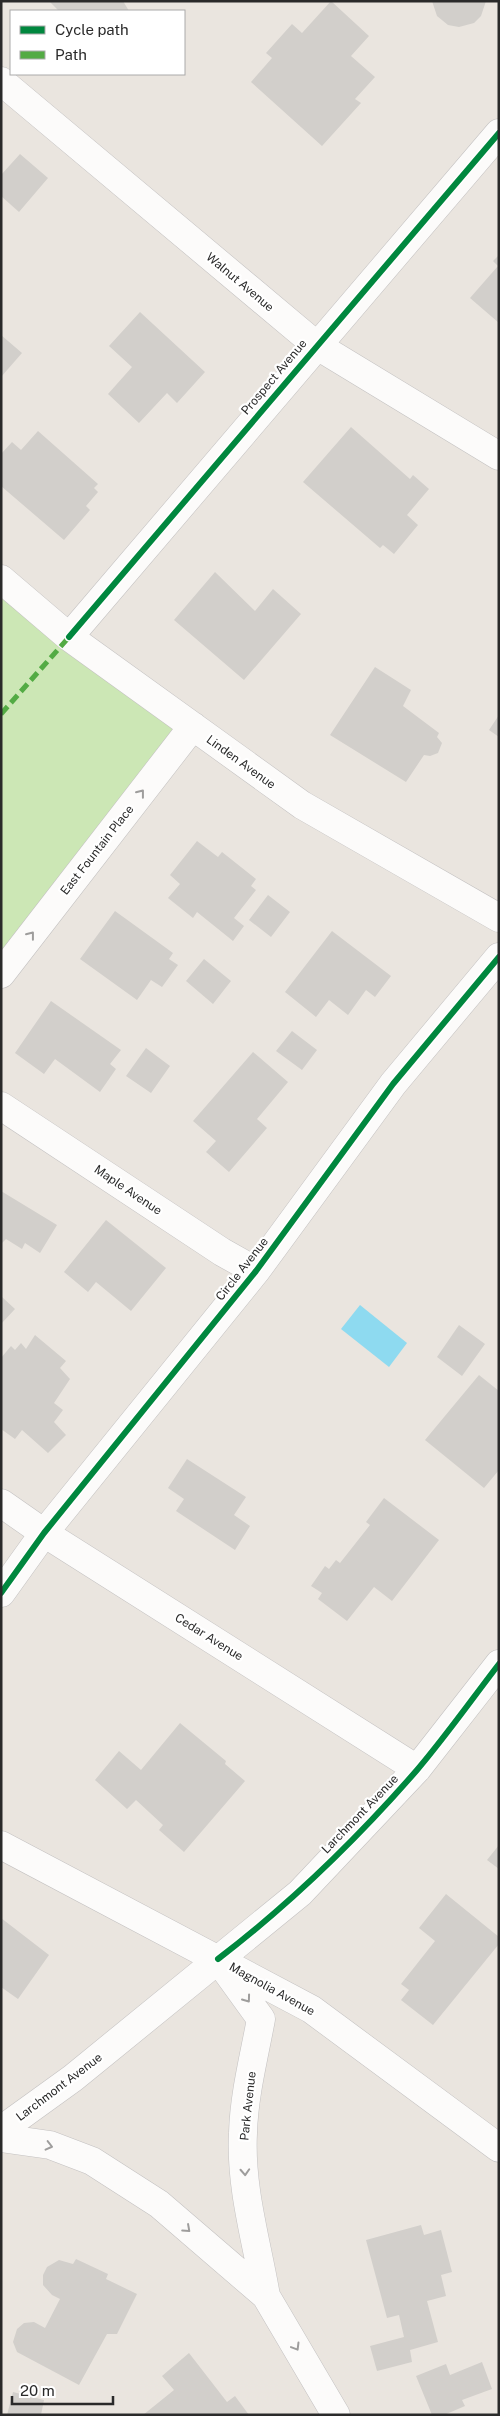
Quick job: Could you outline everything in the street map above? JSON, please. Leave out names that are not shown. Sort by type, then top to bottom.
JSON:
[{"type":"street","name":"Walnut Avenue","points":[[1,81],[316,345],[499,456]]},
{"type":"street","name":"Prospect Avenue","points":[[69,637],[316,345],[499,133]]},
{"type":"street","name":"Linden Avenue","points":[[1,579],[69,637],[302,805],[499,918]]},
{"type":"street","name":"East Fountain Place","points":[[1,974],[193,726]]},
{"type":"street","name":"Circle Avenue","points":[[1,1593],[44,1533],[256,1271],[393,1084],[499,957]]},
{"type":"street","name":"Maple Avenue","points":[[1,1106],[222,1252],[256,1271]]},
{"type":"street","name":"Cedar Avenue","points":[[1,1503],[44,1533],[418,1769]]},
{"type":"street","name":"Larchmont Avenue","points":[[1,2130],[73,2078],[300,1893],[418,1769],[499,1664]]},
{"type":"street","name":"Magnolia Avenue","points":[[1,1845],[311,2009],[499,2148]]},
{"type":"street","name":"Park Avenue","points":[[218,1959],[261,2019],[248,2086],[242,2134],[246,2193],[266,2296]]},
{"type":"street","name":"Park Avenue","points":[[1,2138],[50,2145],[92,2160],[159,2204],[266,2296],[336,2415]]},
{"type":"green space","points":[[1,592],[179,728],[1,958]]},
{"type":"water","points":[[360,1305],[407,1343],[389,1367],[341,1329]]},
{"type":"building","points":[[49,1],[123,1],[128,10],[58,10]]},
{"type":"building","points":[[331,1],[369,36],[351,56],[375,77],[355,99],[361,103],[322,146],[251,82],[272,58],[266,53],[292,24],[302,33]]},
{"type":"building","points":[[432,1],[486,1],[481,16],[474,23],[459,27],[448,25],[437,16]]},
{"type":"building","points":[[20,154],[48,178],[19,212],[1,196],[1,175]]},
{"type":"building","points":[[499,255],[499,323],[470,298],[498,266],[493,261]]},
{"type":"building","points":[[140,312],[205,372],[177,403],[167,393],[139,423],[108,394],[132,367],[109,346]]},
{"type":"building","points":[[1,335],[22,353],[1,377]]},
{"type":"building","points":[[351,427],[410,479],[413,475],[429,489],[407,515],[418,525],[394,554],[383,545],[380,548],[303,482]]},
{"type":"building","points":[[38,431],[98,484],[94,488],[98,492],[86,506],[90,510],[64,540],[1,486],[1,454],[12,442],[21,450]]},
{"type":"building","points":[[215,572],[255,611],[273,589],[301,614],[244,680],[174,620]]},
{"type":"building","points":[[375,667],[411,690],[403,706],[439,733],[437,737],[442,743],[438,753],[430,756],[424,755],[406,782],[330,735]]},
{"type":"building","points":[[499,715],[499,737],[489,730]]},
{"type":"building","points":[[197,841],[218,857],[222,852],[256,879],[251,886],[256,890],[234,918],[244,926],[233,941],[197,912],[193,918],[168,898],[180,884],[170,875]]},
{"type":"building","points":[[268,895],[290,912],[271,937],[249,920]]},
{"type":"building","points":[[115,911],[173,953],[169,959],[178,965],[162,987],[151,980],[137,1000],[80,959]]},
{"type":"building","points":[[332,931],[391,976],[375,997],[366,990],[348,1015],[329,1000],[316,1017],[285,992]]},
{"type":"building","points":[[204,959],[231,981],[213,1004],[186,981]]},
{"type":"building","points":[[51,1001],[121,1050],[110,1064],[116,1069],[100,1092],[55,1059],[44,1074],[15,1053]]},
{"type":"building","points":[[292,1031],[317,1050],[302,1070],[276,1051]]},
{"type":"building","points":[[146,1048],[170,1066],[151,1093],[126,1076]]},
{"type":"building","points":[[253,1052],[288,1082],[257,1119],[267,1128],[229,1172],[206,1152],[216,1141],[193,1121]]},
{"type":"building","points":[[1,1191],[57,1225],[40,1253],[25,1243],[22,1249],[6,1239],[1,1244]]},
{"type":"building","points":[[106,1220],[166,1268],[131,1311],[96,1282],[88,1292],[64,1272]]},
{"type":"building","points":[[1,1298],[15,1309],[1,1324]]},
{"type":"building","points":[[459,1325],[485,1344],[462,1376],[437,1357]]},
{"type":"building","points":[[35,1335],[66,1361],[60,1368],[70,1379],[54,1403],[63,1410],[54,1422],[66,1435],[48,1453],[22,1430],[15,1439],[1,1429],[1,1358],[11,1346],[15,1350],[21,1343],[26,1349]]},
{"type":"building","points":[[479,1375],[499,1391],[499,1470],[484,1488],[425,1440]]},
{"type":"building","points":[[187,1459],[246,1497],[234,1515],[250,1526],[235,1550],[176,1511],[184,1499],[168,1488]]},
{"type":"building","points":[[384,1498],[439,1540],[392,1601],[374,1587],[347,1621],[318,1599],[322,1593],[311,1586],[325,1566],[329,1569],[336,1560],[340,1563],[370,1525],[366,1522]]},
{"type":"building","points":[[180,1723],[226,1761],[225,1764],[245,1781],[184,1852],[159,1830],[163,1825],[136,1800],[127,1809],[95,1780],[119,1751],[141,1770]]},
{"type":"building","points":[[499,1845],[499,1869],[487,1860]]},
{"type":"building","points":[[446,1894],[499,1937],[499,1944],[433,2025],[401,2000],[409,1990],[401,1984],[435,1941],[419,1928]]},
{"type":"building","points":[[1,1918],[49,1955],[18,1999],[1,1987]]},
{"type":"building","points":[[421,2225],[424,2235],[441,2230],[452,2272],[441,2275],[446,2296],[427,2301],[438,2342],[410,2350],[412,2362],[377,2371],[370,2346],[404,2337],[399,2315],[387,2318],[366,2240]]},
{"type":"building","points":[[76,2259],[108,2274],[106,2279],[137,2294],[117,2334],[107,2334],[79,2385],[17,2352],[13,2342],[17,2329],[24,2323],[34,2322],[45,2328],[60,2299],[52,2295],[43,2285],[43,2275],[47,2267],[59,2260],[73,2264]]},
{"type":"building","points":[[189,2353],[227,2402],[235,2396],[249,2415],[143,2415],[174,2390],[162,2376]]},
{"type":"building","points":[[482,2362],[492,2389],[462,2400],[465,2406],[444,2415],[432,2415],[416,2376],[446,2364],[450,2375]]},
{"type":"building","points":[[13,2392],[44,2400],[41,2415],[7,2415]]},
{"type":"marked path","points":[[1,714],[69,637]]},
{"type":"cycle path","points":[[69,637],[499,133]]},
{"type":"cycle path","points":[[1,1593],[44,1533],[256,1271],[393,1084],[499,957]]},
{"type":"cycle path","points":[[218,1959],[297,1893],[371,1821],[428,1757],[499,1664]]}]
